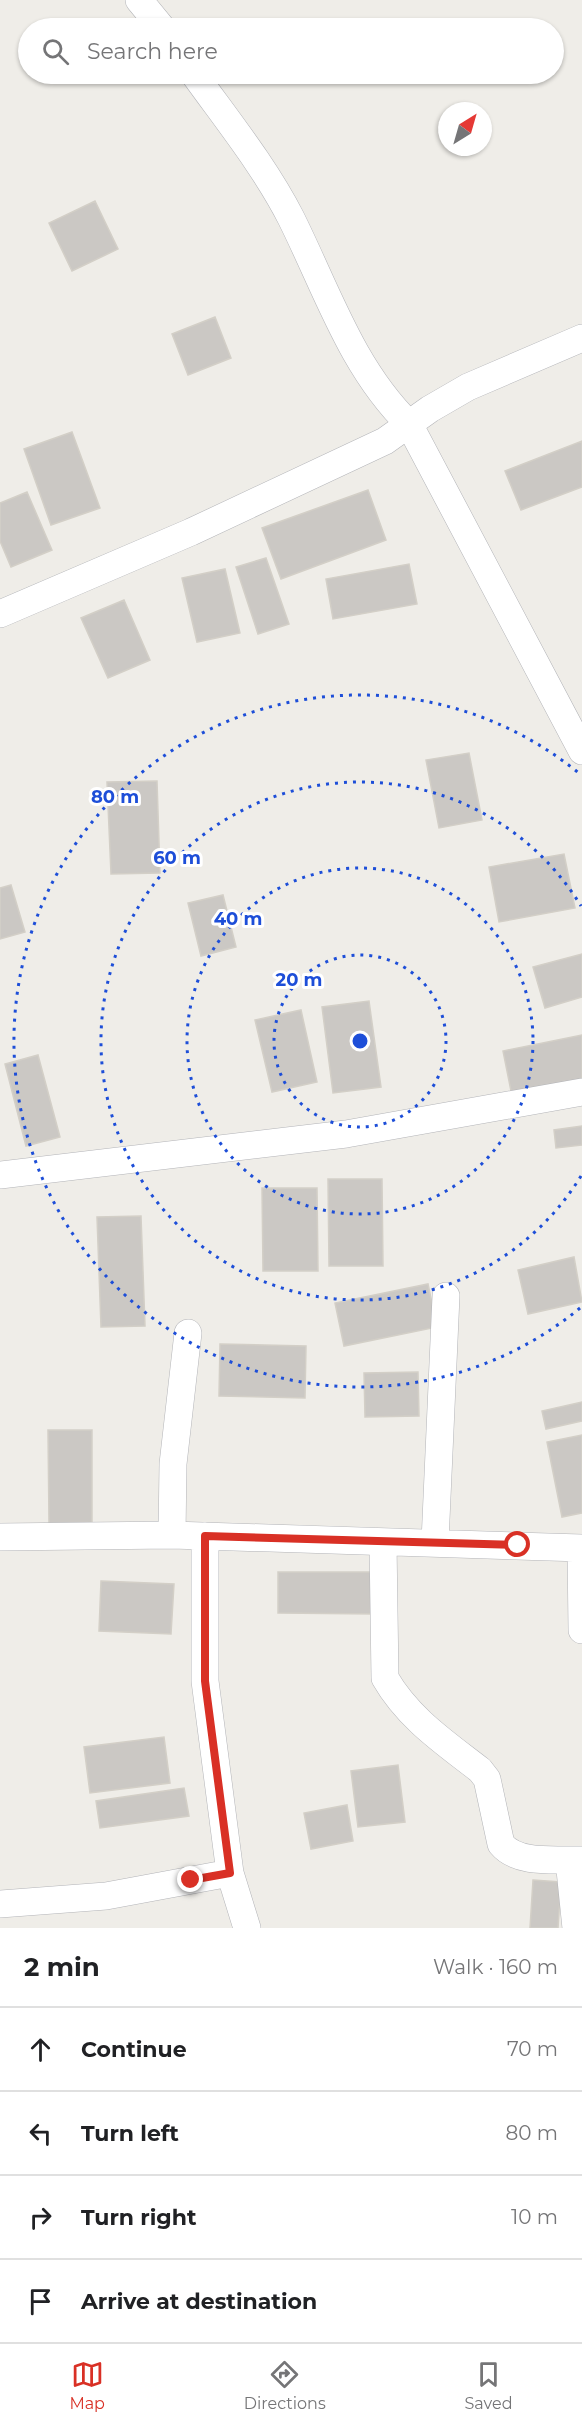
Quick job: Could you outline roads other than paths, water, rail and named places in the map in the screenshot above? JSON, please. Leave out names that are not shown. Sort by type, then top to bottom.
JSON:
[{"type":"street","points":[[139,0],[153,18]]},
{"type":"street","points":[[201,84],[248,148],[290,217],[328,302],[362,365],[378,390],[409,424],[582,752]]},
{"type":"street","points":[[0,614],[191,532],[385,441],[430,408],[468,387],[582,338]]},
{"type":"street","points":[[0,1175],[346,1134],[582,1092]]},
{"type":"street","points":[[435,1542],[446,1296]]},
{"type":"street","points":[[172,1535],[173,1464],[188,1333]]},
{"type":"street","points":[[0,1537],[172,1535],[581,1548],[582,1630]]},
{"type":"street","points":[[205,1536],[205,1681],[230,1873],[247,1928]]},
{"type":"street","points":[[383,1543],[385,1678],[396,1697],[414,1718],[480,1770],[487,1779],[501,1844],[507,1852],[517,1857],[575,1860],[576,1928]]},
{"type":"street","points":[[0,1904],[106,1896],[230,1873]]}]
